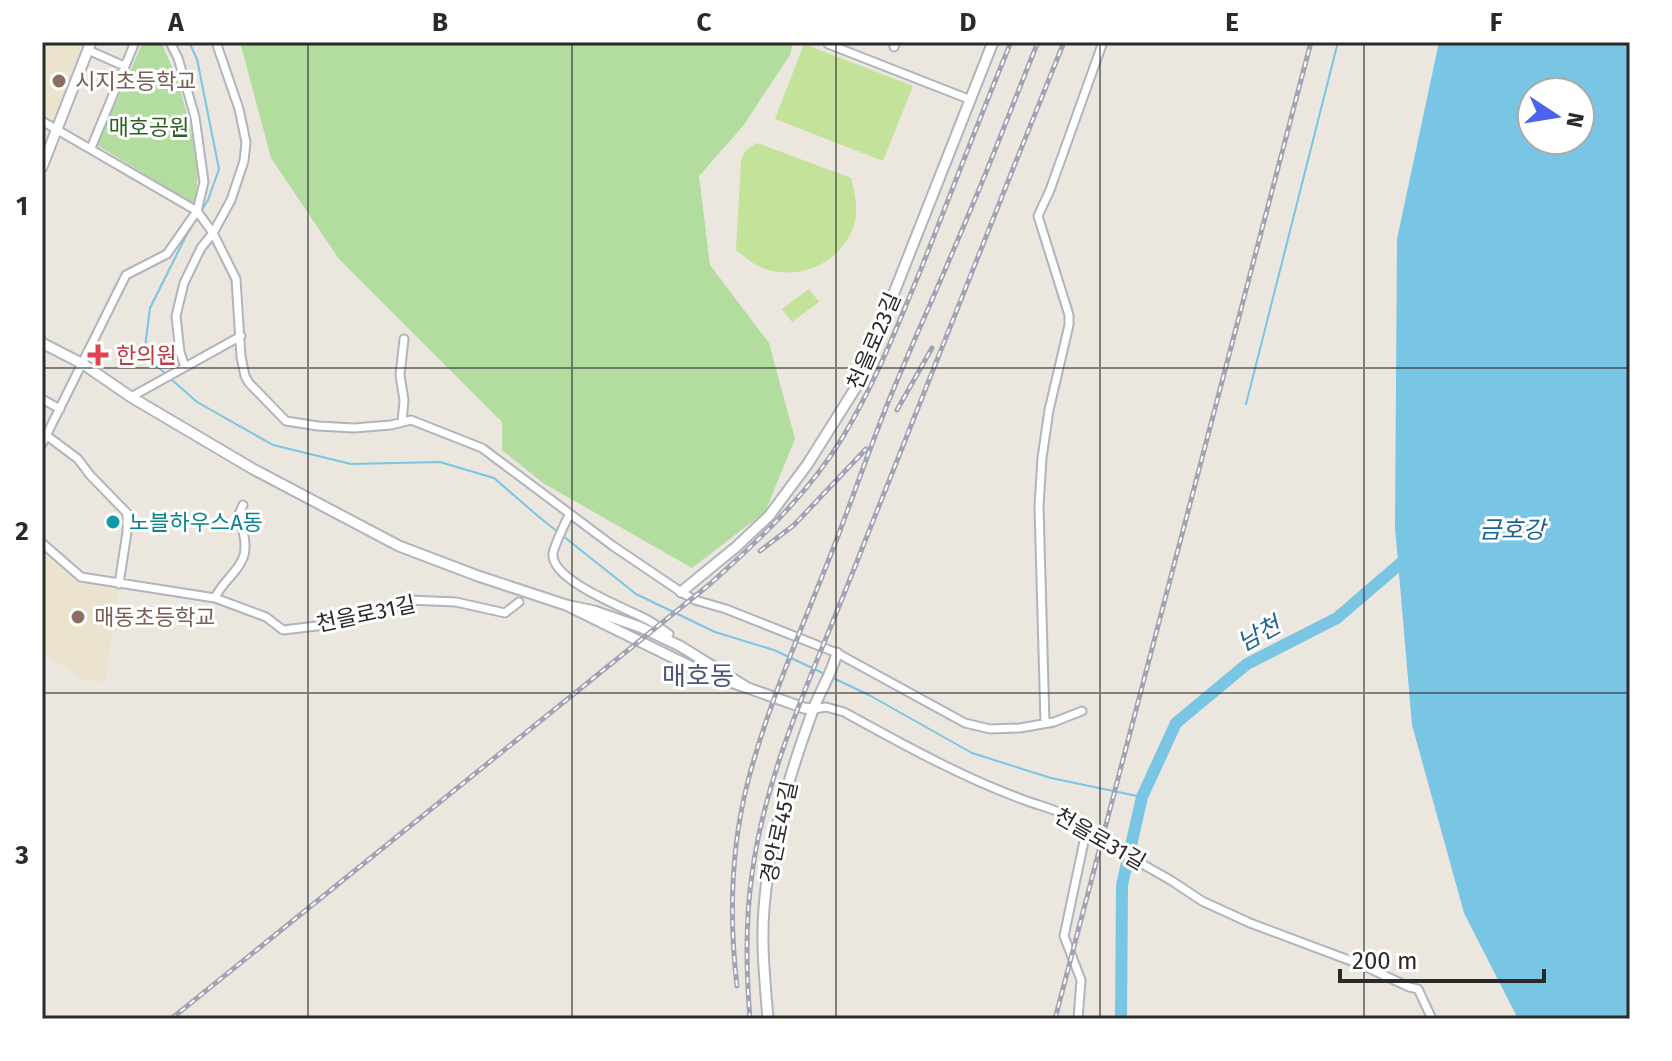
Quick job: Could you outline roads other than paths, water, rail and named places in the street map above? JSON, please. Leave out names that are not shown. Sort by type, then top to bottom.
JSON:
[{"type":"street","points":[[91,148],[135,42]]},
{"type":"street","points":[[42,444],[126,275],[167,254],[197,211],[204,182],[195,117],[178,58],[170,42]]},
{"type":"street","points":[[185,367],[176,316],[184,283],[211,229],[231,200],[244,161],[246,142],[239,109],[216,42]]},
{"type":"street","name":"천을로23길","points":[[681,592],[769,516],[807,465],[858,384],[993,42]]},
{"type":"street","points":[[1045,723],[1039,506],[1049,410],[1069,315],[1038,216],[1103,42]]},
{"type":"street","points":[[828,44],[971,100]]},
{"type":"street","points":[[42,167],[90,46],[124,66]]},
{"type":"street","points":[[42,121],[197,211],[211,229],[236,279],[245,376],[286,421],[354,428],[411,420],[482,448],[568,518],[695,600],[726,609],[836,657],[965,723],[990,729],[1020,728],[1082,711]]},
{"type":"street","points":[[131,397],[241,336]]},
{"type":"street","points":[[402,422],[404,400],[400,375],[404,339]]},
{"type":"street","points":[[42,343],[83,364],[131,397],[253,469],[399,546],[478,576],[606,615],[662,637],[748,688]]},
{"type":"street","points":[[42,399],[60,409]]},
{"type":"street","points":[[46,435],[78,459],[127,513],[119,584]]},
{"type":"street","points":[[215,598],[220,587],[243,560],[243,529],[239,514],[243,505]]},
{"type":"street","points":[[568,518],[552,554],[556,567],[588,591],[647,619],[669,634]]},
{"type":"street","name":"천을로31길","points":[[42,543],[81,577],[215,598],[266,617],[283,630],[325,625],[408,600],[456,602],[505,613],[519,602]]},
{"type":"street","points":[[566,605],[702,672],[748,688]]},
{"type":"street","name":"경안로45길","points":[[768,1019],[763,942],[764,906],[772,855],[789,783],[818,698],[836,657]]},
{"type":"street","name":"천을로31길","points":[[748,688],[804,708],[826,707],[844,712],[972,780],[1056,811],[1082,824],[1086,832],[1202,901],[1418,989],[1432,1019]]},
{"type":"street","points":[[1078,1019],[1081,980],[1064,936],[1086,832]]},
{"type":"water","name":"금호강","points":[[1439,42],[1630,42],[1630,1019],[1518,1019],[1464,913],[1412,725],[1395,527],[1397,239]]},
{"type":"waterway","points":[[189,42],[197,59],[219,169],[200,213]]},
{"type":"waterway","points":[[1246,404],[1338,42]]},
{"type":"waterway","points":[[166,374],[144,355],[150,308],[197,218]]},
{"type":"waterway","points":[[171,379],[197,402],[273,445],[351,464],[440,462],[494,478],[636,594],[715,632],[774,650],[825,674]]},
{"type":"waterway","name":"남천","points":[[1121,1019],[1122,885],[1142,797],[1176,723],[1247,664],[1337,618],[1408,557]]},
{"type":"waterway","points":[[831,677],[972,753],[1051,778],[1142,797]]},
{"type":"railway","points":[[171,1019],[710,584],[764,534],[813,480],[853,420],[894,334],[1011,42]]},
{"type":"railway","points":[[737,986],[732,909],[735,857],[742,806],[757,750],[889,400],[1038,42]]},
{"type":"railway","points":[[750,1019],[747,946],[750,892],[765,809],[784,745],[1064,42]]},
{"type":"railway","points":[[1055,1019],[1311,42]]},
{"type":"railway","points":[[897,410],[932,348]]},
{"type":"railway","points":[[760,551],[794,525],[866,449]]},
{"type":"place","name":"시지초등학교","points":[[59,81]]},
{"type":"place","name":"한의원","points":[[98,355]]},
{"type":"place","name":"노블하우스A동","points":[[113,522]]},
{"type":"place","name":"매동초등학교","points":[[78,617]]},
{"type":"district","name":"매호동","points":[[698,676]]},
{"type":"park label","name":"매호공원","points":[[149,127]]}]
